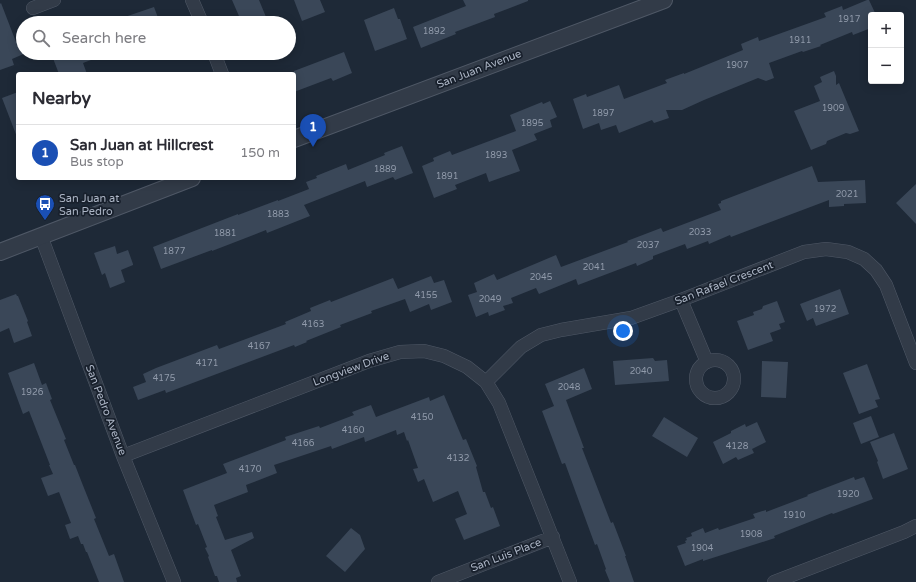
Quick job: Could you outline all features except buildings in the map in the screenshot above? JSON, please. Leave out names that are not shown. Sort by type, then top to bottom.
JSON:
[{"type":"street","points":[[33,8],[54,0]]},
{"type":"street","points":[[192,0],[199,16]]},
{"type":"street","name":"San Juan Avenue","points":[[296,138],[664,0]]},
{"type":"street","points":[[217,60],[221,72]]},
{"type":"street","points":[[0,252],[187,180]]},
{"type":"street","name":"San Pedro Avenue","points":[[41,236],[123,456],[174,582]]},
{"type":"street","name":"San Rafael Crescent","points":[[486,382],[521,347],[541,335],[561,330],[632,318],[804,252],[826,249],[848,252],[864,259],[876,270],[886,286],[916,363]]},
{"type":"street","points":[[681,300],[707,362]]},
{"type":"street","name":"Longview Drive","points":[[123,456],[369,361],[400,352],[424,351],[444,356],[467,367],[486,382],[499,403],[570,582]]},
{"type":"street","points":[[774,582],[916,526]]},
{"type":"street","name":"San Luis Place","points":[[438,582],[553,537]]},
{"type":"place","name":"San Juan at Hillcrest","points":[[313,147]]},
{"type":"place","name":"San Juan at San Pedro","points":[[45,221]]}]
